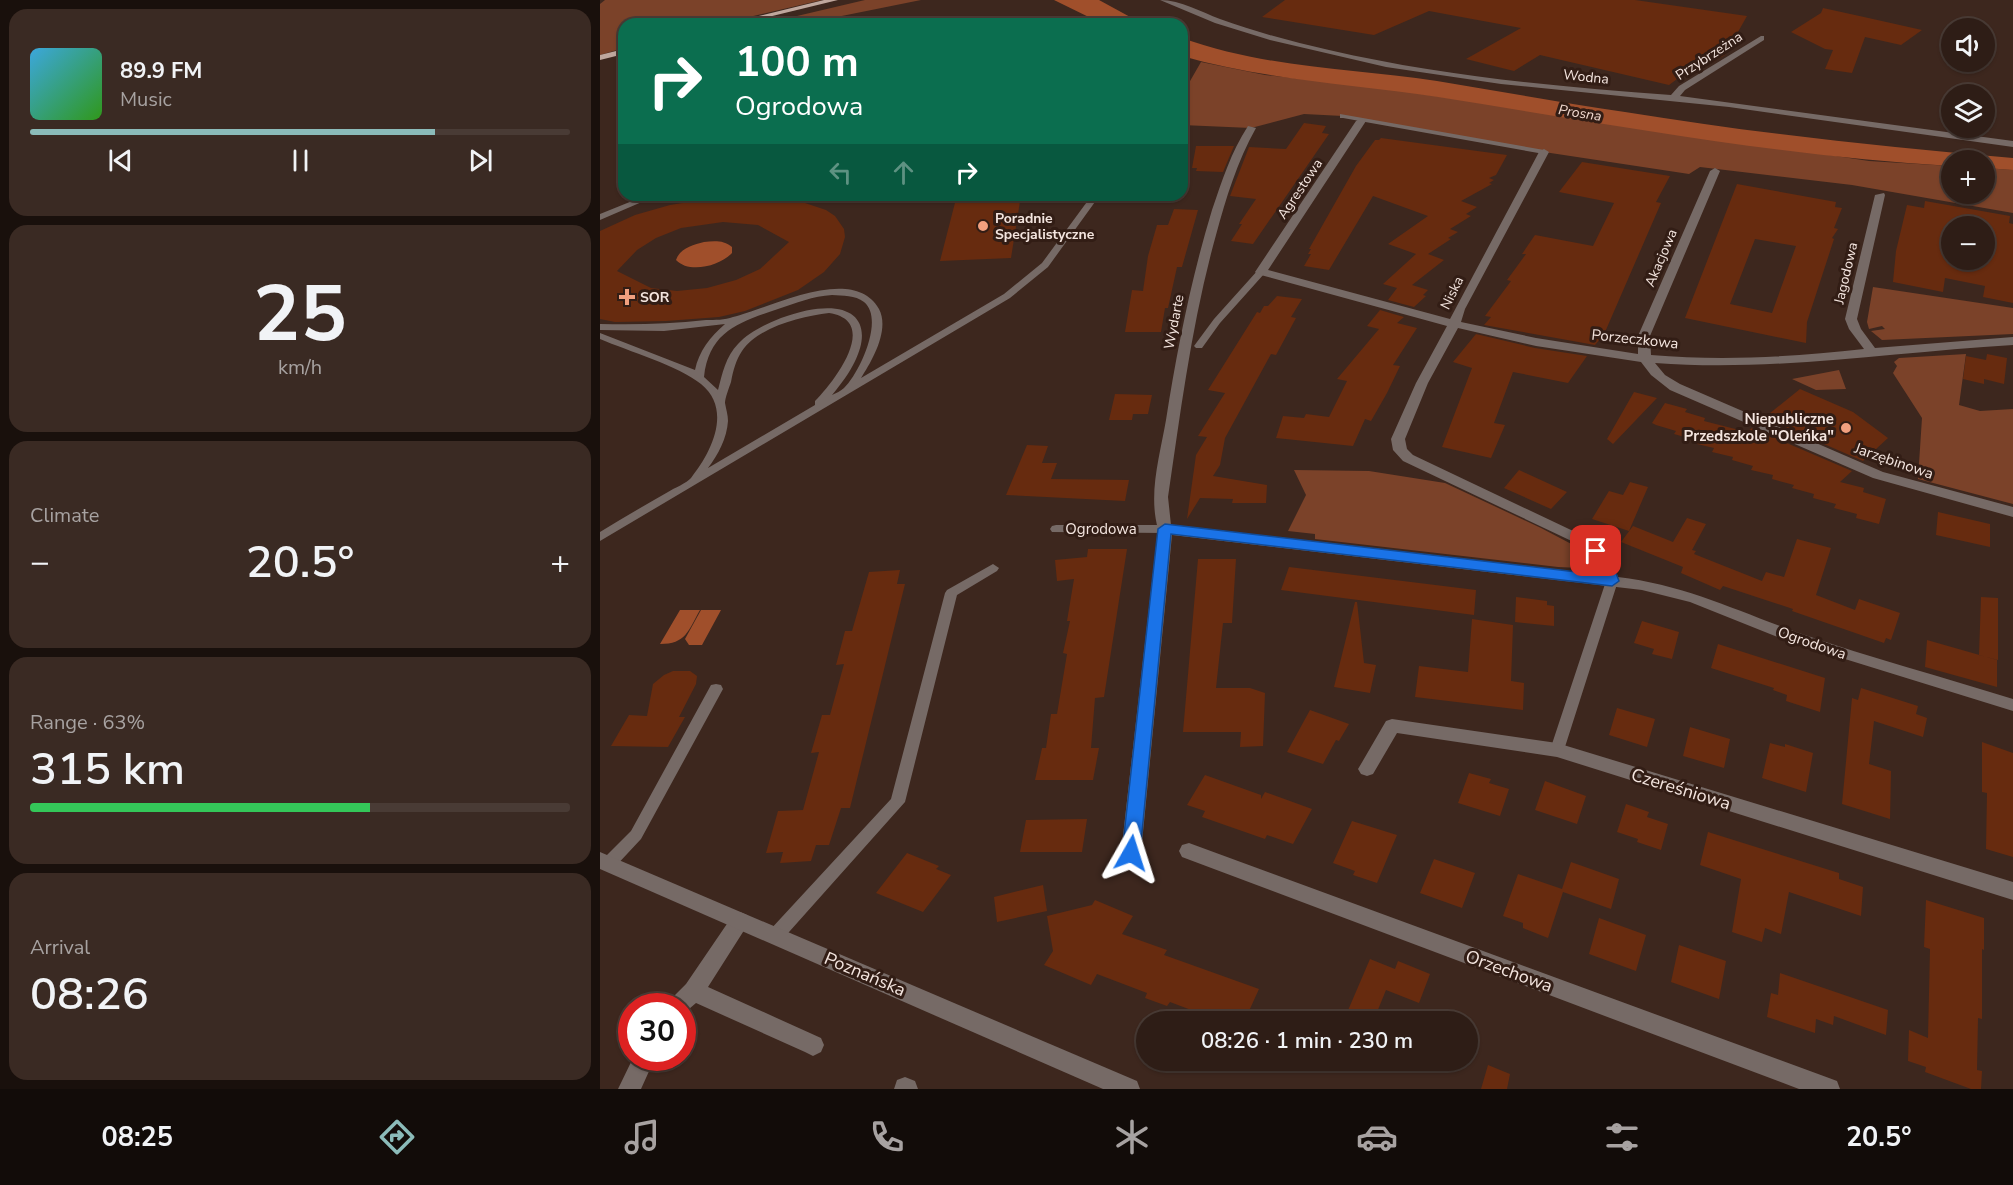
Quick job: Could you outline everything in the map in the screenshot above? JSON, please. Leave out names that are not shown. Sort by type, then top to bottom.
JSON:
[{"type":"main road","points":[[756,18],[834,0]]},
{"type":"main road","points":[[600,58],[618,53]]},
{"type":"street","name":"Wodna","points":[[1164,0],[1204,15],[1336,55],[1478,78],[1674,98],[2013,144]]},
{"type":"street","name":"Przybrzeżna","points":[[1674,98],[1682,88],[1761,38]]},
{"type":"street","name":"Agrestowa","points":[[1261,272],[1361,121]]},
{"type":"street","name":"Wydarte","points":[[1165,529],[1161,497],[1194,298],[1219,206],[1242,144],[1251,128]]},
{"type":"street","name":"Niska","points":[[1544,153],[1459,309],[1454,324],[1426,376],[1398,439],[1400,450],[1408,458],[1585,542],[1605,561],[1612,581]]},
{"type":"street","name":"Akacjowa","points":[[1645,358],[1644,336],[1715,171]]},
{"type":"street","name":"Jagodowa","points":[[1872,352],[1855,329],[1851,319],[1880,195]]},
{"type":"street","name":"Porzeczkowa","points":[[1261,272],[1454,324],[1536,342],[1645,358],[1734,363],[2013,341]]},
{"type":"street","name":"Jarzębinowa","points":[[1645,358],[1658,376],[1675,387],[1864,470],[1905,484],[2013,512]]},
{"type":"street","name":"Ogrodowa","points":[[1165,529],[1642,585],[1694,598],[1796,638],[2013,705]]},
{"type":"street","points":[[1131,853],[1165,529]]},
{"type":"street","name":"Czereśniowa","points":[[1367,769],[1392,726],[1557,750],[2013,891]]},
{"type":"street","name":"Orzechowa","points":[[1189,850],[1829,1089]]},
{"type":"street","name":"Poznańska","points":[[602,864],[741,921],[1100,1083],[1129,1089]]},
{"type":"street","points":[[690,993],[741,921]]},
{"type":"street","points":[[696,1003],[813,1045]]},
{"type":"street","points":[[629,1089],[638,1071]]},
{"type":"lane","points":[[1343,116],[1544,153]]},
{"type":"lane","points":[[600,218],[640,201]]},
{"type":"lane","points":[[600,537],[1022,286],[1054,254],[1092,201]]},
{"type":"lane","points":[[1199,346],[1217,321],[1261,272]]},
{"type":"lane","points":[[600,327],[664,328],[737,320],[819,293],[854,294],[868,301],[877,312],[878,325],[864,365],[847,392]]},
{"type":"lane","points":[[720,399],[735,354],[752,336],[814,311],[845,312],[855,324],[854,351],[838,383],[810,413]]},
{"type":"lane","points":[[699,377],[700,361],[706,348],[737,320]]},
{"type":"lane","points":[[600,336],[699,377],[710,385],[720,399],[723,417],[720,437],[708,460],[691,484]]},
{"type":"lane","name":"Ogrodowa","points":[[1056,530],[1165,529]]},
{"type":"lane","points":[[775,936],[898,802],[951,593],[993,568]]},
{"type":"lane","points":[[1557,750],[1612,581]]},
{"type":"lane","points":[[602,864],[636,835],[716,689]]},
{"type":"shaded area","points":[[605,0],[822,0],[745,18],[618,18],[618,50],[600,55],[600,4]]},
{"type":"shaded area","points":[[865,0],[921,0],[832,18],[788,18]]},
{"type":"shaded area","points":[[1201,62],[1265,75],[1375,87],[1869,161],[1941,165],[1941,200],[1852,185],[1700,167],[1689,174],[1544,152],[1343,116],[1304,114],[1251,128],[1188,125],[1188,85]]},
{"type":"shaded area","points":[[1995,169],[2013,170],[2013,213],[1961,204],[1995,204]]},
{"type":"shaded area","points":[[1873,287],[2013,308],[2013,334],[1882,340],[1871,331],[1885,329],[1882,326],[1869,329],[1867,322]]},
{"type":"shaded area","points":[[1966,354],[1959,405],[1980,411],[2013,409],[2013,504],[1918,479],[1922,418],[1893,373],[1897,366],[1894,362],[1899,358]]},
{"type":"shaded area","points":[[1839,370],[1846,389],[1816,390],[1792,379]]},
{"type":"shaded area","points":[[1294,470],[1369,471],[1445,483],[1579,548],[1587,555],[1589,561],[1580,568],[1558,567],[1315,539],[1315,534],[1288,531],[1306,495]]},
{"type":"water","points":[[1054,0],[1099,0],[1132,18],[1091,18]]},
{"type":"water","name":"Prosna","points":[[1188,40],[1245,56],[1437,81],[1673,120],[1819,139],[1941,151],[1941,165],[1758,147],[1438,97],[1245,71],[1188,58]]},
{"type":"water","points":[[1995,156],[2013,158],[2013,170],[1995,169]]},
{"type":"water","points":[[704,242],[726,243],[732,247],[732,253],[720,262],[704,267],[689,267],[676,260],[684,250]]},
{"type":"water","points":[[680,610],[700,610],[681,639],[660,644]]},
{"type":"water","points":[[701,610],[721,610],[702,645],[689,645],[685,639]]},
{"type":"building","points":[[1285,0],[1635,0],[1747,16],[1725,55],[1699,70],[1692,68],[1669,85],[1540,55],[1514,71],[1466,59],[1521,28],[1429,11],[1374,35],[1262,17]]},
{"type":"building","points":[[1823,8],[1922,30],[1901,45],[1865,37],[1852,73],[1825,69],[1833,50],[1825,49],[1791,32],[1821,13]]},
{"type":"building","points":[[1304,123],[1326,126],[1322,133],[1329,134],[1253,244],[1231,241],[1242,224],[1239,224],[1256,199],[1230,196],[1249,147],[1286,149]]},
{"type":"building","points":[[1381,138],[1507,155],[1496,175],[1489,178],[1494,180],[1489,183],[1492,184],[1461,201],[1477,207],[1466,214],[1471,216],[1450,229],[1458,232],[1428,254],[1444,260],[1412,285],[1428,290],[1423,295],[1426,296],[1414,307],[1388,300],[1397,288],[1383,284],[1416,254],[1388,244],[1428,216],[1373,196],[1329,270],[1304,266],[1311,254],[1308,254],[1311,249],[1309,249],[1356,166],[1375,140]]},
{"type":"building","points":[[1196,146],[1234,146],[1223,172],[1196,171],[1197,168],[1192,168]]},
{"type":"building","points":[[1582,162],[1670,176],[1656,202],[1661,203],[1602,339],[1595,345],[1484,325],[1491,317],[1485,316],[1511,281],[1507,280],[1526,254],[1522,254],[1535,235],[1593,246],[1614,203],[1559,192]]},
{"type":"building","points":[[1737,184],[1836,202],[1835,207],[1842,208],[1834,228],[1838,229],[1832,238],[1834,239],[1807,322],[1806,343],[1685,318]],"holes":[[[1755,239],[1796,246],[1772,313],[1730,304]]]},
{"type":"building","points":[[695,201],[799,201],[826,210],[835,216],[844,229],[845,237],[840,254],[824,272],[798,290],[745,311],[719,317],[666,321],[615,322],[600,319],[600,231],[635,215]],"holes":[[[723,222],[758,225],[789,242],[760,269],[736,280],[707,288],[677,291],[651,288],[617,271],[637,250],[656,238],[681,228]]]},
{"type":"building","name":"Poradnie Specjalistyczne","points":[[955,201],[1020,201],[1011,258],[940,261]]},
{"type":"building","points":[[1925,201],[2010,216],[2009,223],[2013,224],[2013,303],[1983,297],[1985,286],[1945,278],[1943,292],[1893,282],[1896,251],[1907,205],[1924,208]]},
{"type":"building","points":[[1174,209],[1198,210],[1182,267],[1177,267],[1168,308],[1165,308],[1161,332],[1125,332],[1132,290],[1143,291],[1148,256],[1157,225],[1168,225]]},
{"type":"building","points":[[1277,296],[1302,299],[1291,317],[1296,318],[1276,355],[1271,354],[1225,438],[1220,465],[1213,476],[1267,485],[1266,503],[1232,503],[1233,499],[1200,498],[1187,519],[1196,455],[1207,437],[1198,436],[1225,393],[1208,390],[1257,312],[1260,313],[1264,306],[1268,306]]},
{"type":"building","points":[[1380,310],[1404,317],[1397,323],[1417,328],[1393,365],[1400,366],[1387,393],[1371,421],[1365,419],[1353,446],[1276,438],[1283,416],[1304,418],[1306,414],[1329,417],[1347,381],[1337,379],[1379,329],[1367,326]]},
{"type":"building","points":[[1476,334],[1535,348],[1587,356],[1568,383],[1513,372],[1494,423],[1505,425],[1491,458],[1442,447],[1472,368],[1453,362]]},
{"type":"building","points":[[1987,354],[2007,358],[2004,384],[1984,379],[1984,384],[1963,379],[1966,356],[1986,360]]},
{"type":"building","name":"Niepubliczne Przedszkole \"Oleńka\"","points":[[1800,389],[1853,412],[1888,438],[1863,461],[1764,418]]},
{"type":"building","points":[[1634,392],[1657,398],[1613,444],[1607,439]]},
{"type":"building","points":[[1115,394],[1152,395],[1148,414],[1133,414],[1132,420],[1109,420]]},
{"type":"building","points":[[1665,403],[1687,409],[1685,412],[1705,418],[1704,421],[1747,432],[1752,428],[1852,471],[1840,482],[1864,488],[1863,492],[1886,499],[1879,524],[1856,518],[1857,514],[1834,508],[1836,504],[1813,498],[1814,494],[1792,488],[1794,485],[1772,479],[1773,475],[1751,470],[1753,466],[1732,460],[1733,457],[1712,452],[1714,448],[1693,443],[1695,440],[1674,434],[1676,431],[1652,423]]},
{"type":"building","points":[[1027,445],[1048,446],[1042,463],[1057,463],[1051,479],[1129,480],[1125,501],[1006,495]]},
{"type":"building","points":[[1519,470],[1567,492],[1551,509],[1504,488]]},
{"type":"building","points":[[1630,482],[1648,487],[1629,531],[1592,519],[1609,491],[1623,495]]},
{"type":"building","points":[[1938,512],[1990,524],[1990,547],[1936,535]]},
{"type":"building","points":[[1687,518],[1706,524],[1692,550],[1696,551],[1694,554],[1762,581],[1766,572],[1784,577],[1797,539],[1831,548],[1816,595],[1855,610],[1859,599],[1900,613],[1891,640],[1886,638],[1884,643],[1723,586],[1720,590],[1681,573],[1683,567],[1621,542],[1633,526],[1673,542]]},
{"type":"building","points":[[1088,549],[1127,549],[1104,697],[1095,698],[1091,748],[1099,748],[1093,780],[1035,780],[1042,748],[1046,748],[1051,714],[1057,714],[1067,654],[1063,653],[1070,621],[1067,621],[1074,579],[1057,581],[1055,560],[1087,557]]},
{"type":"building","points":[[1198,559],[1236,559],[1232,623],[1223,623],[1216,688],[1250,688],[1265,693],[1263,746],[1240,747],[1241,732],[1183,732]]},
{"type":"building","points":[[1289,567],[1476,590],[1474,615],[1281,590]]},
{"type":"building","points":[[900,570],[897,584],[905,584],[850,808],[841,808],[829,845],[816,845],[811,861],[780,863],[783,852],[766,853],[778,811],[803,810],[819,752],[811,753],[822,715],[830,715],[844,664],[836,665],[845,631],[852,631],[869,572]]},
{"type":"building","points":[[1516,597],[1547,601],[1547,605],[1554,606],[1554,626],[1515,622]]},
{"type":"building","points":[[1981,597],[1998,598],[1998,660],[1979,655]]},
{"type":"building","points":[[1355,602],[1357,602],[1364,663],[1376,665],[1370,693],[1334,687]]},
{"type":"building","points":[[1472,619],[1513,625],[1511,681],[1524,683],[1523,710],[1415,697],[1419,666],[1468,672]]},
{"type":"building","points":[[1642,621],[1679,632],[1672,659],[1652,654],[1654,649],[1634,643]]},
{"type":"building","points":[[1927,640],[1997,660],[1997,687],[1925,667]]},
{"type":"building","points":[[1718,644],[1825,678],[1820,712],[1786,701],[1787,695],[1773,690],[1774,688],[1711,668]]},
{"type":"building","points":[[673,671],[690,671],[697,676],[696,684],[679,717],[685,717],[668,747],[611,746],[629,715],[647,716],[653,684]]},
{"type":"building","points":[[1861,688],[1918,706],[1916,714],[1927,718],[1923,737],[1874,721],[1869,764],[1891,771],[1890,819],[1842,804],[1852,698],[1858,700]]},
{"type":"building","points":[[1617,708],[1655,719],[1647,747],[1609,735]]},
{"type":"building","points":[[1310,710],[1349,724],[1339,741],[1336,740],[1323,764],[1287,752]]},
{"type":"building","points":[[1690,727],[1730,739],[1724,768],[1683,756]]},
{"type":"building","points":[[1982,742],[2013,753],[2013,857],[1986,849],[1987,793],[1982,792]]},
{"type":"building","points":[[1770,743],[1785,747],[1785,744],[1813,753],[1806,792],[1762,778]]},
{"type":"building","points":[[1469,773],[1491,779],[1489,783],[1509,789],[1500,816],[1458,803]]},
{"type":"building","points":[[1205,775],[1261,795],[1261,799],[1265,792],[1312,809],[1293,844],[1267,835],[1265,839],[1202,817],[1205,811],[1187,805]]},
{"type":"building","points":[[1545,781],[1586,796],[1577,824],[1535,810]]},
{"type":"building","points":[[1626,804],[1649,812],[1647,817],[1668,824],[1661,850],[1617,832]]},
{"type":"building","points":[[1087,819],[1082,852],[1020,852],[1026,820]]},
{"type":"building","points":[[1352,821],[1397,835],[1377,883],[1353,875],[1355,871],[1333,863]]},
{"type":"building","points":[[1708,832],[1839,873],[1839,879],[1863,887],[1861,916],[1789,892],[1781,934],[1765,928],[1762,942],[1732,932],[1741,879],[1700,865]]},
{"type":"building","points":[[907,853],[939,866],[936,869],[951,875],[923,912],[876,893]]},
{"type":"building","points":[[1434,859],[1475,873],[1462,908],[1420,893]]},
{"type":"building","points":[[1571,862],[1619,879],[1611,909],[1563,892],[1548,938],[1523,928],[1523,923],[1503,916],[1518,874],[1562,889]]},
{"type":"building","points":[[1043,885],[1047,911],[997,922],[994,897]]},
{"type":"building","points":[[1095,900],[1133,916],[1122,934],[1167,950],[1164,955],[1259,989],[1249,1011],[1194,1011],[1170,1002],[1167,1006],[1145,998],[1147,993],[1097,974],[1091,985],[1044,965],[1053,951],[1047,916],[1092,905]]},
{"type":"building","points":[[1926,900],[1984,918],[1982,1019],[1978,1018],[1977,1070],[1982,1071],[1981,1089],[1971,1089],[1925,1072],[1926,1067],[1908,1061],[1909,1030],[1928,1038],[1930,949],[1924,947]]},
{"type":"building","points":[[1599,918],[1646,935],[1636,971],[1589,954]]},
{"type":"building","points":[[1679,945],[1726,961],[1719,999],[1671,982]]},
{"type":"building","points":[[1370,959],[1395,969],[1398,961],[1430,974],[1419,1003],[1386,990],[1377,1011],[1348,1011]]},
{"type":"building","points":[[1780,973],[1888,1010],[1886,1035],[1834,1016],[1833,1025],[1816,1019],[1815,1033],[1767,1017],[1771,993],[1778,995]]},
{"type":"building","points":[[1488,1065],[1510,1074],[1507,1089],[1481,1089]]},
{"type":"place","name":"Poradnie Specjalistyczne","points":[[983,226]]},
{"type":"place","name":"SOR","points":[[627,297]]},
{"type":"place","name":"Niepubliczne Przedszkole \"Oleńka\"","points":[[1846,428]]},
{"type":"route","points":[[1131,853],[1165,529],[1612,581],[1605,561],[1596,551]]}]
